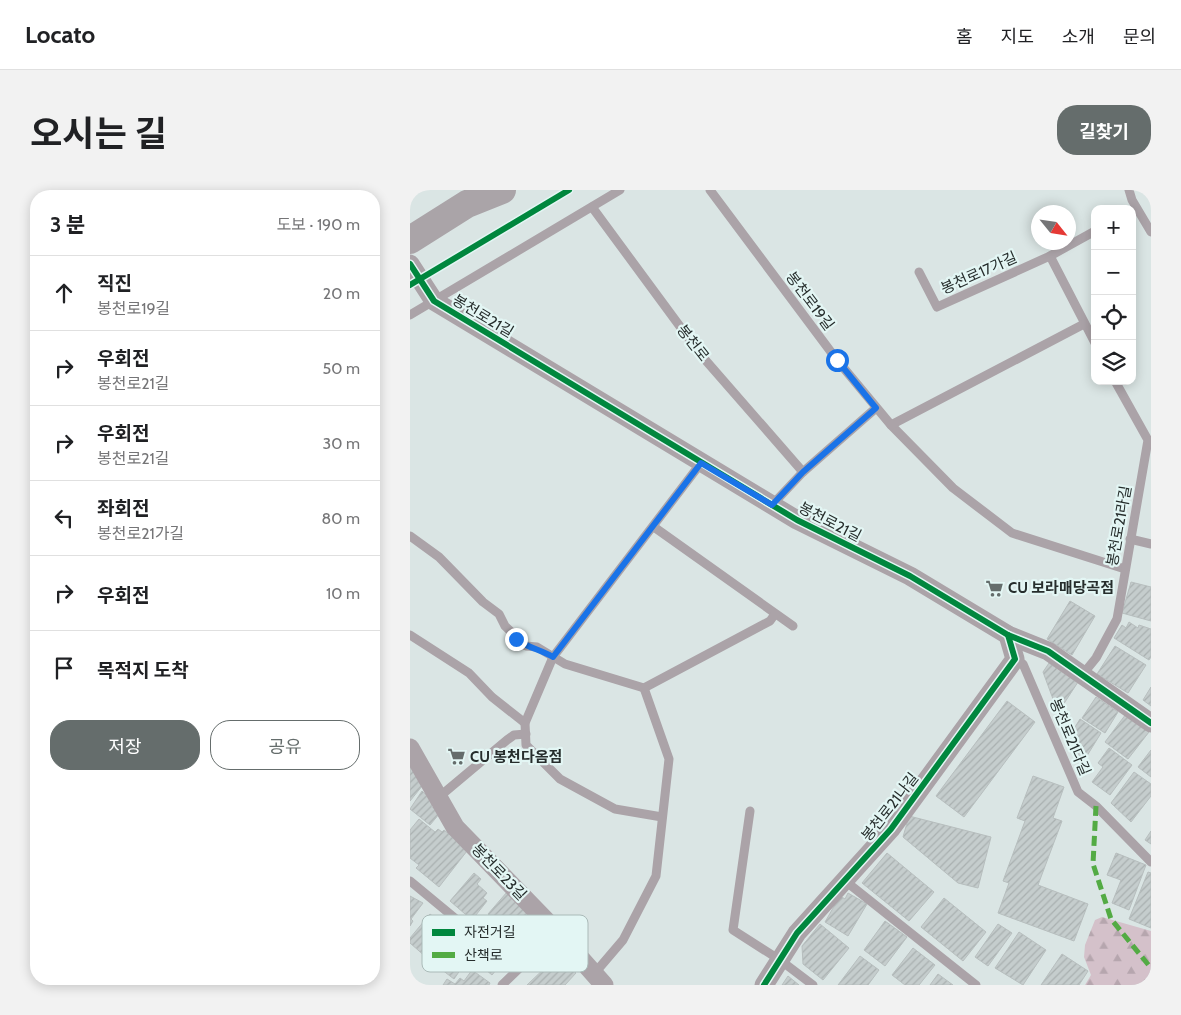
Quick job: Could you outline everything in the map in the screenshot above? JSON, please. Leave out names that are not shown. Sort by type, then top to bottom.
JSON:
[{"type":"main road","points":[[410,240],[474,197],[502,190]]},
{"type":"street","name":"봉천로21길","points":[[410,264],[434,301],[797,520],[910,576],[1008,635],[1048,651],[1151,723]]},
{"type":"street","points":[[1008,635],[1016,659]]},
{"type":"street","name":"봉천로21나길","points":[[764,985],[796,933],[891,829],[1016,659]]},
{"type":"street","name":"봉천로23길","points":[[411,752],[456,827],[541,915]]},
{"type":"street","name":"봉천로23길","points":[[588,968],[598,980]]},
{"type":"lane","points":[[410,315],[620,190]]},
{"type":"lane","name":"봉천로19길","points":[[710,190],[837,360],[876,408],[953,488],[1012,533],[1125,569]]},
{"type":"lane","points":[[1129,190],[1133,205]]},
{"type":"lane","name":"봉천로","points":[[592,207],[701,355],[803,472]]},
{"type":"lane","points":[[1136,212],[1151,232]]},
{"type":"lane","name":"봉천로17가길","points":[[919,272],[937,307],[1050,256],[1091,233]]},
{"type":"lane","points":[[1050,256],[1093,340]]},
{"type":"lane","points":[[891,425],[1084,324]]},
{"type":"lane","name":"봉천로21라길","points":[[1083,674],[1096,658],[1118,619],[1148,440],[1117,385]]},
{"type":"lane","name":"봉천로21길","points":[[772,505],[803,472],[876,408]]},
{"type":"lane","points":[[662,817],[615,809],[560,779],[526,745],[525,723],[553,657],[701,463]]},
{"type":"lane","points":[[654,527],[793,626]]},
{"type":"lane","points":[[410,536],[439,558],[482,602],[499,614],[505,626],[516,639],[526,646],[537,647],[565,664],[644,688],[770,621],[775,614]]},
{"type":"lane","points":[[1130,539],[1151,544]]},
{"type":"lane","points":[[410,635],[469,673],[492,697],[525,723]]},
{"type":"lane","name":"봉천로21다길","points":[[1016,659],[1022,664],[1078,792],[1096,806],[1151,862]]},
{"type":"lane","points":[[598,980],[623,940],[656,876],[669,759],[644,688]]},
{"type":"lane","points":[[438,797],[507,740],[514,735],[526,734]]},
{"type":"lane","points":[[750,812],[733,930],[780,960],[813,985]]},
{"type":"lane","points":[[844,880],[976,985]]},
{"type":"lane","points":[[410,881],[451,915]]},
{"type":"lane","points":[[502,985],[515,972]]},
{"type":"green space","points":[[1102,917],[1151,931],[1151,985],[1085,985],[1091,975],[1084,957],[1085,945],[1095,920]]},
{"type":"building","points":[[1131,582],[1151,587],[1151,621],[1122,613]]},
{"type":"building","points":[[1070,601],[1095,616],[1072,655],[1047,639]]},
{"type":"building","points":[[1129,622],[1138,628],[1139,625],[1151,629],[1151,657],[1149,660],[1114,638],[1122,625],[1126,628]]},
{"type":"building","points":[[1115,646],[1146,665],[1128,693],[1097,674]]},
{"type":"building","points":[[1049,663],[1078,682],[1063,705],[1053,699],[1043,672]]},
{"type":"building","points":[[1151,687],[1151,706],[1143,700]]},
{"type":"building","points":[[1096,697],[1118,712],[1105,733],[1082,718]]},
{"type":"building","points":[[1007,701],[1035,722],[964,817],[936,796]]},
{"type":"building","points":[[1126,714],[1149,732],[1128,759],[1105,742]]},
{"type":"building","points":[[1080,719],[1101,733],[1085,759],[1077,754],[1072,732]]},
{"type":"building","points":[[1109,748],[1132,765],[1110,795],[1092,782],[1103,767],[1098,763]]},
{"type":"building","points":[[1151,750],[1151,777],[1138,767]]},
{"type":"building","points":[[410,766],[423,785],[410,801]]},
{"type":"building","points":[[1134,772],[1151,784],[1151,796],[1131,822],[1111,803]]},
{"type":"building","points":[[1033,776],[1064,787],[1053,818],[1062,821],[1038,885],[1088,904],[1074,941],[998,913],[1009,883],[1003,881],[1025,821],[1017,818]]},
{"type":"building","points":[[422,791],[434,802],[431,806],[440,813],[430,825],[410,809]]},
{"type":"building","points":[[909,816],[991,837],[978,888],[958,883],[903,837]]},
{"type":"building","points":[[419,819],[435,832],[438,829],[442,832],[444,830],[465,847],[467,851],[439,887],[416,868],[419,865],[410,858],[410,830]]},
{"type":"building","points":[[1151,831],[1151,844],[1145,840]]},
{"type":"building","points":[[887,853],[934,892],[909,921],[862,883]]},
{"type":"building","points":[[1116,853],[1146,865],[1129,910],[1112,903],[1121,880],[1107,875]]},
{"type":"building","points":[[1148,872],[1151,873],[1151,928],[1129,919]]},
{"type":"building","points":[[474,873],[481,879],[477,884],[487,893],[483,898],[487,901],[476,915],[466,915],[450,901]]},
{"type":"building","points":[[507,892],[532,915],[489,915],[488,914]]},
{"type":"building","points":[[848,893],[867,904],[848,936],[825,922],[840,896],[845,899]]},
{"type":"building","points":[[410,896],[423,903],[411,919],[413,921],[410,926]]},
{"type":"building","points":[[944,898],[986,932],[963,961],[921,927]]},
{"type":"building","points":[[885,921],[907,937],[885,966],[864,950]]},
{"type":"building","points":[[422,924],[422,954],[410,943],[410,938]]},
{"type":"building","points":[[820,924],[849,948],[823,980],[803,964],[802,946]]},
{"type":"building","points":[[998,924],[1012,933],[988,966],[975,957]]},
{"type":"building","points":[[1019,932],[1046,950],[1023,985],[995,968]]},
{"type":"building","points":[[913,948],[935,965],[919,985],[905,985],[892,975]]},
{"type":"building","points":[[1062,954],[1088,971],[1079,985],[1041,985]]},
{"type":"building","points":[[860,956],[879,970],[868,985],[838,985]]},
{"type":"building","points":[[445,972],[459,972],[454,979]]},
{"type":"building","points":[[471,972],[475,972],[490,983],[489,985],[443,985],[447,979],[455,984],[460,978],[464,981]]},
{"type":"building","points":[[541,972],[576,973],[565,985],[527,985]]},
{"type":"building","points":[[938,974],[953,985],[930,985]]},
{"type":"building","points":[[788,976],[799,985],[782,985]]},
{"type":"building","points":[[410,977],[417,983],[416,985],[410,985]]},
{"type":"marked path","points":[[1096,806],[1093,864],[1111,919],[1151,968]]},
{"type":"cycle path","points":[[410,285],[569,190]]},
{"type":"cycle path","points":[[410,264],[434,301],[797,520],[910,576],[1008,635],[1048,651],[1151,723]]},
{"type":"cycle path","points":[[764,985],[797,933],[891,829],[1015,659],[1008,635]]},
{"type":"place","name":"CU 보라매당곡점","points":[[994,588]]},
{"type":"place","name":"CU 봉천다옴점","points":[[456,757]]},
{"type":"route","points":[[516,639],[526,646],[537,647],[553,657],[701,463],[772,505],[803,472],[876,408],[837,360]]}]
